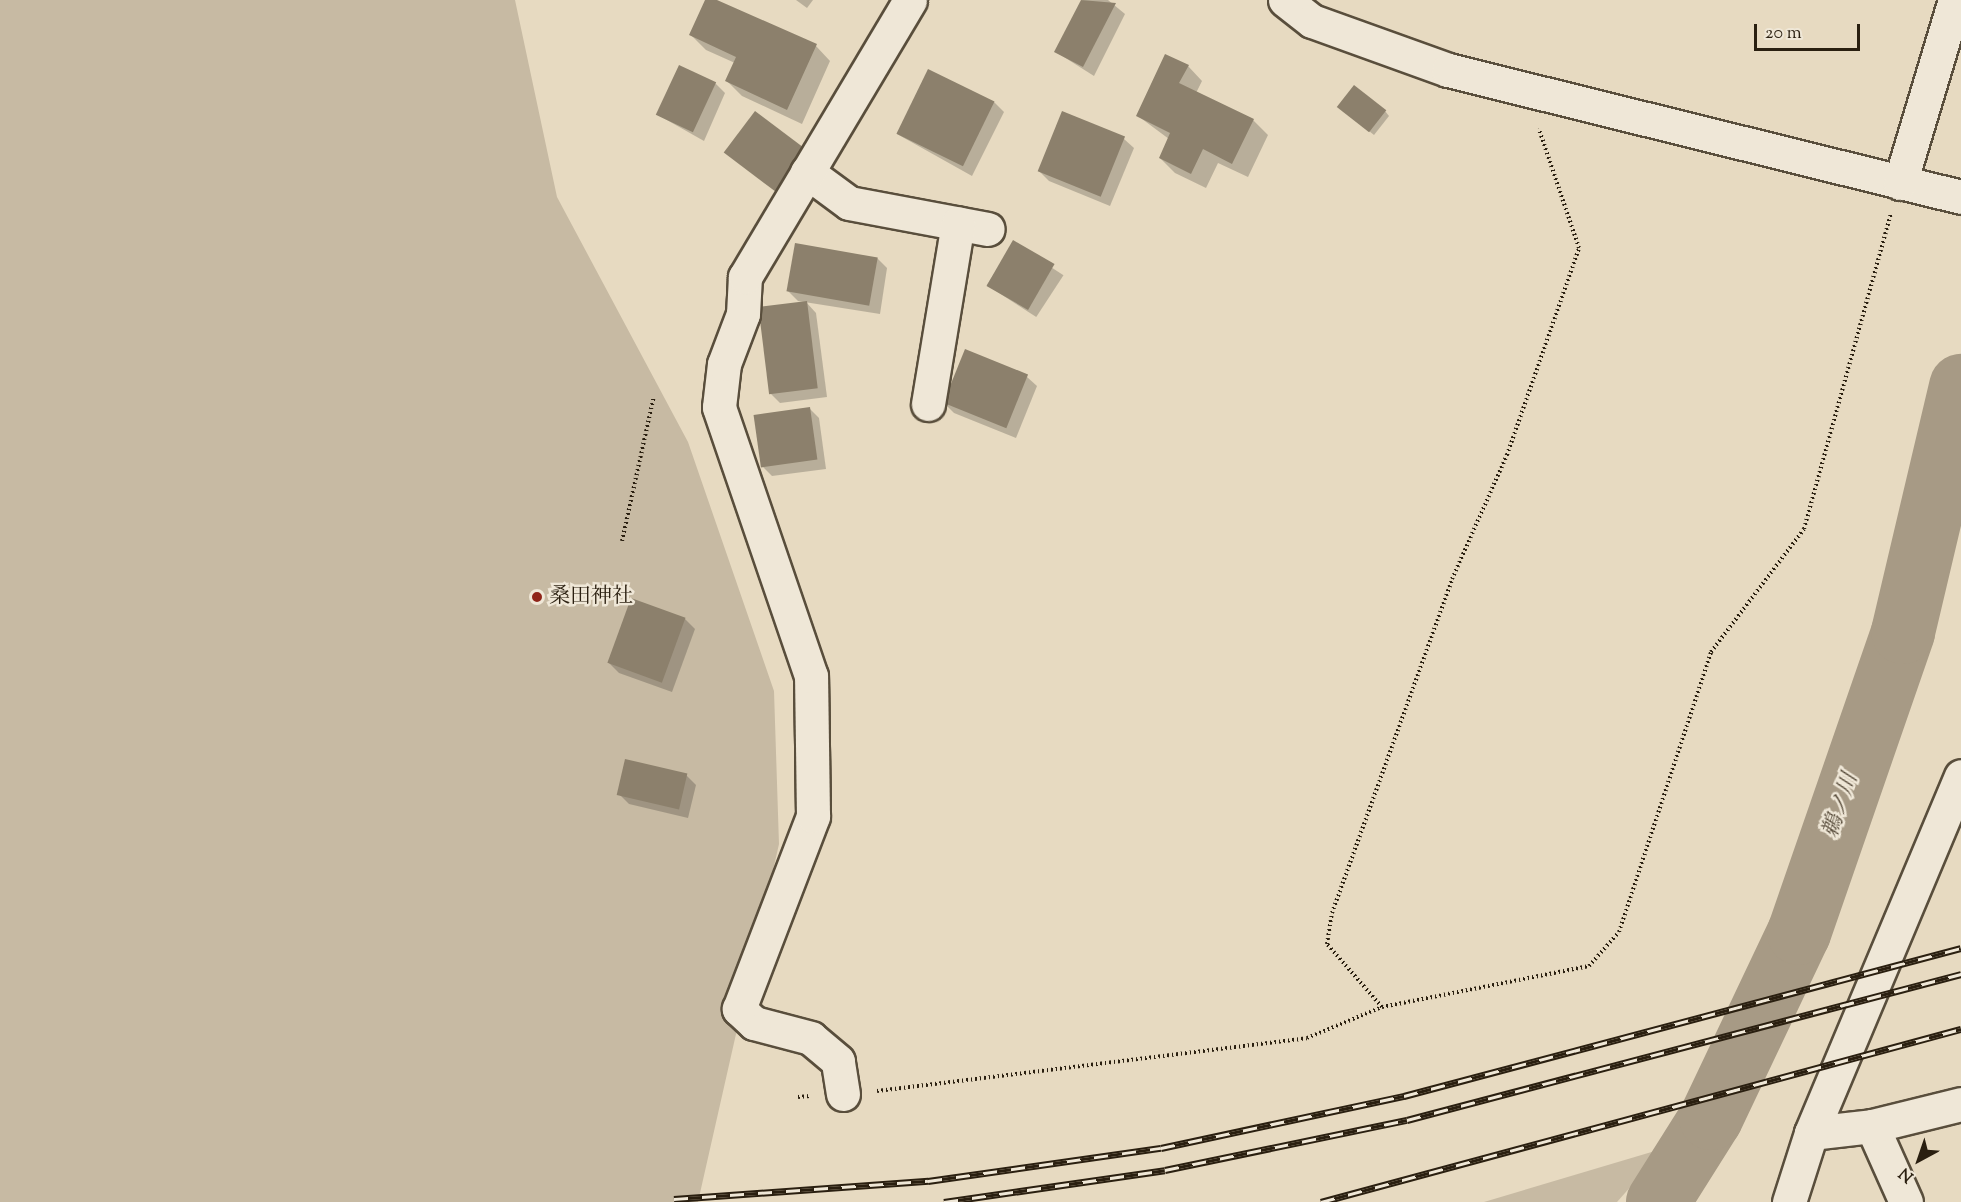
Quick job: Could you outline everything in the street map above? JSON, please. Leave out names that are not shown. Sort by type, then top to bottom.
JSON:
[{"type":"street","points":[[843,1094],[838,1061],[811,1038],[754,1023],[739,1009],[813,816],[811,676],[719,407],[724,364],[743,314],[745,277],[910,0]]},
{"type":"street","points":[[1285,0],[1312,21],[1448,70],[1961,197]]},
{"type":"street","points":[[1913,185],[1955,0]]},
{"type":"street","points":[[807,172],[849,203],[973,226],[928,404]]},
{"type":"street","points":[[1788,1202],[1811,1133],[1961,776]]},
{"type":"street","points":[[1811,1133],[1872,1126],[1961,1104]]},
{"type":"street","points":[[1872,1126],[1906,1202]]},
{"type":"path","points":[[1382,1006],[1327,944],[1332,913],[1452,579],[1507,455],[1579,248],[1525,89]]},
{"type":"path","points":[[798,1097],[843,1094],[1306,1038],[1382,1006],[1589,966],[1619,932],[1711,652],[1804,529],[1913,185]]},
{"type":"path","points":[[622,542],[654,396]]},
{"type":"shaded area","points":[[0,0],[515,0],[557,197],[688,442],[774,691],[779,844],[698,1202],[0,1202]]},
{"type":"shaded area","points":[[1665,1148],[1617,1202],[1484,1202]]},
{"type":"building","points":[[705,0],[717,0],[817,44],[787,110],[725,81],[736,57],[689,35]]},
{"type":"building","points":[[1081,0],[1116,3],[1083,67],[1054,52]]},
{"type":"building","points":[[1165,54],[1189,65],[1179,83],[1254,119],[1232,164],[1203,149],[1191,174],[1159,158],[1170,133],[1136,116]]},
{"type":"building","points":[[679,65],[716,82],[693,132],[656,115]]},
{"type":"building","points":[[928,69],[995,101],[963,166],[896,134]]},
{"type":"building","points":[[1354,85],[1386,110],[1369,132],[1337,107]]},
{"type":"building","points":[[755,111],[814,156],[783,197],[724,153]]},
{"type":"building","points":[[1062,111],[1125,136],[1101,197],[1038,171]]},
{"type":"building","points":[[1013,240],[1055,264],[1028,310],[986,286]]},
{"type":"building","points":[[795,243],[878,258],[869,306],[786,291]]},
{"type":"building","points":[[807,301],[818,388],[769,394],[758,307]]},
{"type":"building","points":[[965,349],[1028,374],[1006,428],[943,403]]},
{"type":"building","points":[[810,407],[817,459],[761,467],[754,415]]},
{"type":"building","points":[[631,598],[686,618],[662,683],[607,663]]},
{"type":"building","points":[[625,759],[687,773],[679,809],[617,795]]},
{"type":"waterway","name":"鵜ノ川","points":[[1658,1202],[1711,1118],[1799,933],[1903,632],[1961,386]]},
{"type":"railway","points":[[674,1199],[928,1181],[1161,1148],[1404,1096],[1961,948]]},
{"type":"railway","points":[[944,1202],[1165,1170],[1407,1120],[1961,974]]},
{"type":"railway","points":[[1321,1202],[1961,1029]]},
{"type":"place","name":"桑田神社","points":[[537,597]]}]
